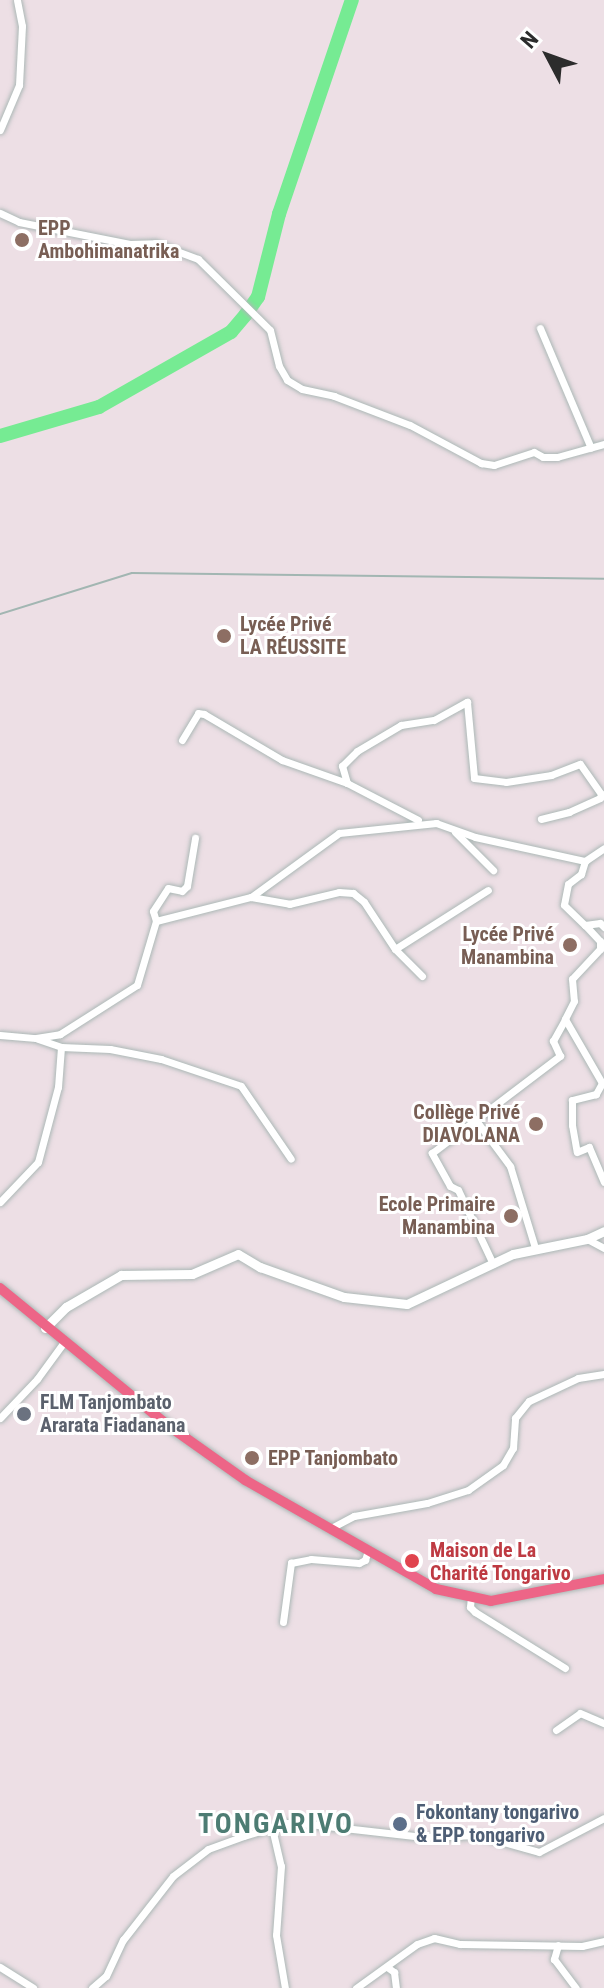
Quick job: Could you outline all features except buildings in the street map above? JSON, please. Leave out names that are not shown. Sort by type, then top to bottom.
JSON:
[{"type":"main road","points":[[0,1288],[45,1328],[166,1424],[245,1480],[436,1589],[491,1601],[604,1579]]},
{"type":"street","points":[[0,130],[19,85],[22,26],[17,0]]},
{"type":"street","points":[[0,213],[30,225],[130,244],[155,243],[198,259],[270,330],[279,366],[287,380],[302,389],[334,396],[410,425],[481,463],[494,465],[534,452],[543,457],[557,457],[604,444]]},
{"type":"street","points":[[540,328],[591,448]]},
{"type":"street","points":[[347,783],[342,766],[357,751],[401,725],[434,720],[467,702],[474,778],[506,782],[551,775],[580,764],[601,794],[569,812],[541,819]]},
{"type":"street","points":[[182,740],[198,713],[204,714],[282,760],[347,783],[414,819],[436,823],[455,832],[585,861]]},
{"type":"street","points":[[156,921],[251,897],[339,833],[436,823]]},
{"type":"street","points":[[455,832],[493,870]]},
{"type":"street","points":[[0,1035],[36,1038],[60,1034],[137,985],[156,921],[153,911],[168,888],[182,891],[187,886],[195,838]]},
{"type":"street","points":[[493,1264],[458,1190],[450,1186],[432,1153],[560,1056],[553,1041],[574,1001],[572,979],[600,949],[600,941],[564,905],[563,895],[568,884],[581,874],[585,861],[604,848]]},
{"type":"street","points":[[395,949],[488,890]]},
{"type":"street","points":[[251,897],[289,904],[339,892],[353,893],[364,902],[395,949],[422,976]]},
{"type":"street","points":[[585,925],[600,923],[604,927]]},
{"type":"street","points":[[565,1019],[602,1083],[596,1094],[572,1100],[572,1125],[577,1152],[589,1147],[604,1182]]},
{"type":"street","points":[[36,1038],[61,1047],[110,1049],[161,1059],[241,1086],[291,1159]]},
{"type":"street","points":[[0,1202],[38,1162],[58,1087],[61,1047]]},
{"type":"street","points":[[475,1119],[510,1166],[535,1248]]},
{"type":"street","points":[[45,1328],[66,1307],[121,1275],[192,1274],[238,1254],[260,1267],[344,1297],[407,1304],[535,1248],[587,1239],[604,1231]]},
{"type":"street","points":[[587,1239],[604,1248]]},
{"type":"street","points":[[0,1418],[37,1379],[64,1342]]},
{"type":"street","points":[[331,1528],[354,1516],[427,1503],[468,1490],[503,1465],[513,1448],[515,1418],[529,1401],[578,1378],[604,1374]]},
{"type":"street","points":[[283,1622],[291,1563],[311,1559],[359,1563],[365,1560],[368,1550]]},
{"type":"street","points":[[471,1597],[470,1607],[475,1612],[565,1668]]},
{"type":"street","points":[[556,1730],[580,1713],[604,1723]]},
{"type":"street","points":[[92,1988],[106,1976],[123,1940],[186,1863],[208,1849],[272,1828],[300,1823],[423,1837],[478,1835],[539,1852],[604,1818]]},
{"type":"street","points":[[272,1828],[281,1866],[276,1935],[285,1988]]},
{"type":"street","points":[[356,1988],[417,1944],[434,1938],[460,1944],[582,1946],[604,1941]]},
{"type":"street","points":[[558,1945],[554,1959],[576,1988]]},
{"type":"street","points":[[0,1967],[22,1986],[33,1988]]},
{"type":"street","points":[[387,1967],[394,1972],[396,1988]]},
{"type":"waterway","points":[[0,436],[99,407],[231,332],[246,314],[258,297],[279,214],[352,0]]},
{"type":"railway","points":[[0,614],[132,573],[604,579]]},
{"type":"place","name":"EPP Ambohimanatrika","points":[[22,240]]},
{"type":"place","name":"Lycée Privé LA RÉUSSITE","points":[[224,636]]},
{"type":"place","name":"Lycée Privé Manambina","points":[[570,945]]},
{"type":"place","name":"Collège Privé DIAVOLANA","points":[[536,1124]]},
{"type":"place","name":"Ecole Primaire Manambina","points":[[511,1216]]},
{"type":"place","name":"FLM Tanjombato Ararata Fiadanana","points":[[24,1414]]},
{"type":"place","name":"EPP Tanjombato","points":[[252,1458]]},
{"type":"place","name":"Maison de La Charité Tongarivo","points":[[412,1561]]},
{"type":"place","name":"Fokontany tongarivo & EPP tongarivo","points":[[400,1824]]},
{"type":"district","name":"TONGARIVO","points":[[276,1824]]}]
